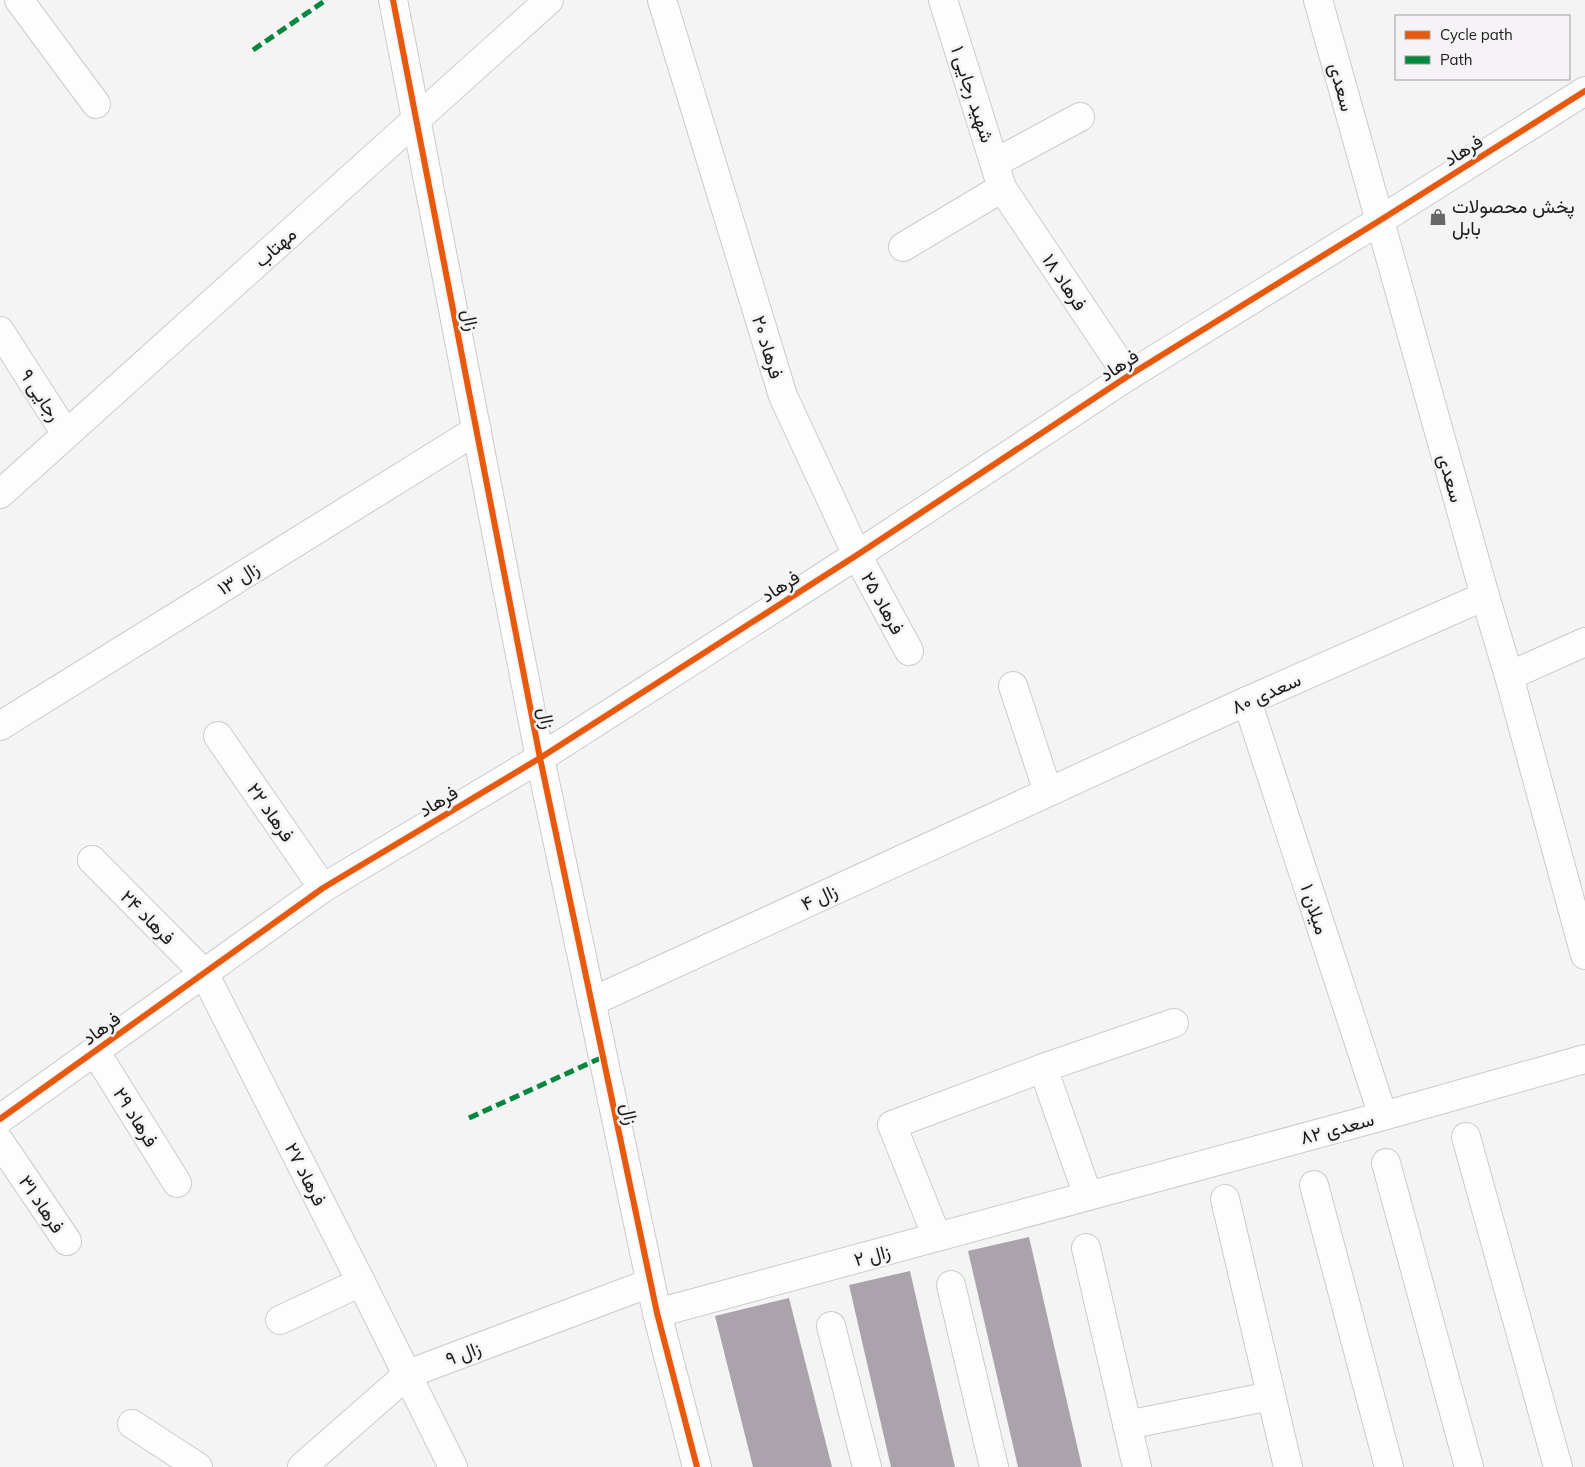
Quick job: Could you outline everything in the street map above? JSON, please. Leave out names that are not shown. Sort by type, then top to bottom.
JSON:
[{"type":"street","points":[[19,0],[96,104]]},
{"type":"street","name":"زال","points":[[393,0],[540,758],[650,1283],[697,1467]]},
{"type":"street","name":"مهتاب","points":[[0,494],[549,0]]},
{"type":"street","name":"فرهاد ۲۰","points":[[662,0],[783,396],[857,555]]},
{"type":"street","name":"شهید رجایی ۱","points":[[943,0],[998,176]]},
{"type":"street","name":"سعدی","points":[[1318,0],[1485,596],[1581,924],[1585,955]]},
{"type":"street","name":"فرهاد","points":[[0,1119],[324,888],[540,758],[857,555],[1128,376],[1585,91]]},
{"type":"street","points":[[903,247],[1080,117]]},
{"type":"street","name":"فرهاد ۱۸","points":[[998,176],[1128,376]]},
{"type":"street","name":"رجایی ۹","points":[[0,331],[66,434]]},
{"type":"street","name":"زال ۱۳","points":[[0,726],[477,430]]},
{"type":"street","name":"فرهاد ۲۵","points":[[857,555],[909,651]]},
{"type":"street","name":"سعدی ۸۰","points":[[1048,792],[1247,701],[1485,596]]},
{"type":"street","points":[[1508,676],[1585,642]]},
{"type":"street","points":[[1012,686],[1048,792]]},
{"type":"street","name":"میلان ۱","points":[[1247,701],[1383,1116]]},
{"type":"street","name":"فرهاد ۲۲","points":[[218,736],[324,888]]},
{"type":"street","name":"زال ۴","points":[[591,1002],[1048,792]]},
{"type":"street","name":"فرهاد ۲۴","points":[[92,860],[204,973]]},
{"type":"street","name":"فرهاد ۲۷","points":[[204,973],[408,1374],[453,1467]]},
{"type":"street","points":[[937,1238],[892,1125],[1043,1068],[1174,1023]]},
{"type":"street","name":"فرهاد ۲۹","points":[[95,1051],[177,1183]]},
{"type":"street","name":"سعدی ۸۲","points":[[1088,1196],[1585,1059]]},
{"type":"street","points":[[1043,1068],[1088,1196]]},
{"type":"street","points":[[1466,1137],[1558,1467]]},
{"type":"street","name":"فرهاد ۳۱","points":[[0,1142],[67,1241]]},
{"type":"street","points":[[1386,1163],[1470,1467]]},
{"type":"street","points":[[1314,1185],[1389,1467]]},
{"type":"street","name":"زال ۲","points":[[657,1313],[1088,1196]]},
{"type":"street","points":[[1225,1199],[1288,1467]]},
{"type":"street","points":[[1086,1248],[1137,1467]]},
{"type":"street","points":[[280,1320],[361,1282]]},
{"type":"street","name":"زال ۹","points":[[302,1467],[408,1374],[650,1283]]},
{"type":"street","points":[[950,1286],[994,1467]]},
{"type":"street","points":[[831,1326],[867,1467]]},
{"type":"street","points":[[1127,1425],[1271,1396]]},
{"type":"street","points":[[132,1424],[198,1467]]},
{"type":"building","points":[[1029,1237],[1082,1467],[1018,1467],[968,1251]]},
{"type":"building","points":[[910,1271],[955,1467],[891,1467],[849,1285]]},
{"type":"building","points":[[789,1298],[832,1467],[753,1467],[715,1316]]},
{"type":"marked path","points":[[253,50],[326,0]]},
{"type":"marked path","points":[[469,1118],[603,1057]]},
{"type":"cycle path","points":[[393,0],[540,758],[657,1313],[697,1467]]},
{"type":"cycle path","points":[[0,1119],[323,888],[540,758],[857,555],[1128,376],[1585,91]]},
{"type":"place","name":"پخش محصولات بابل","points":[[1438,217]]}]
